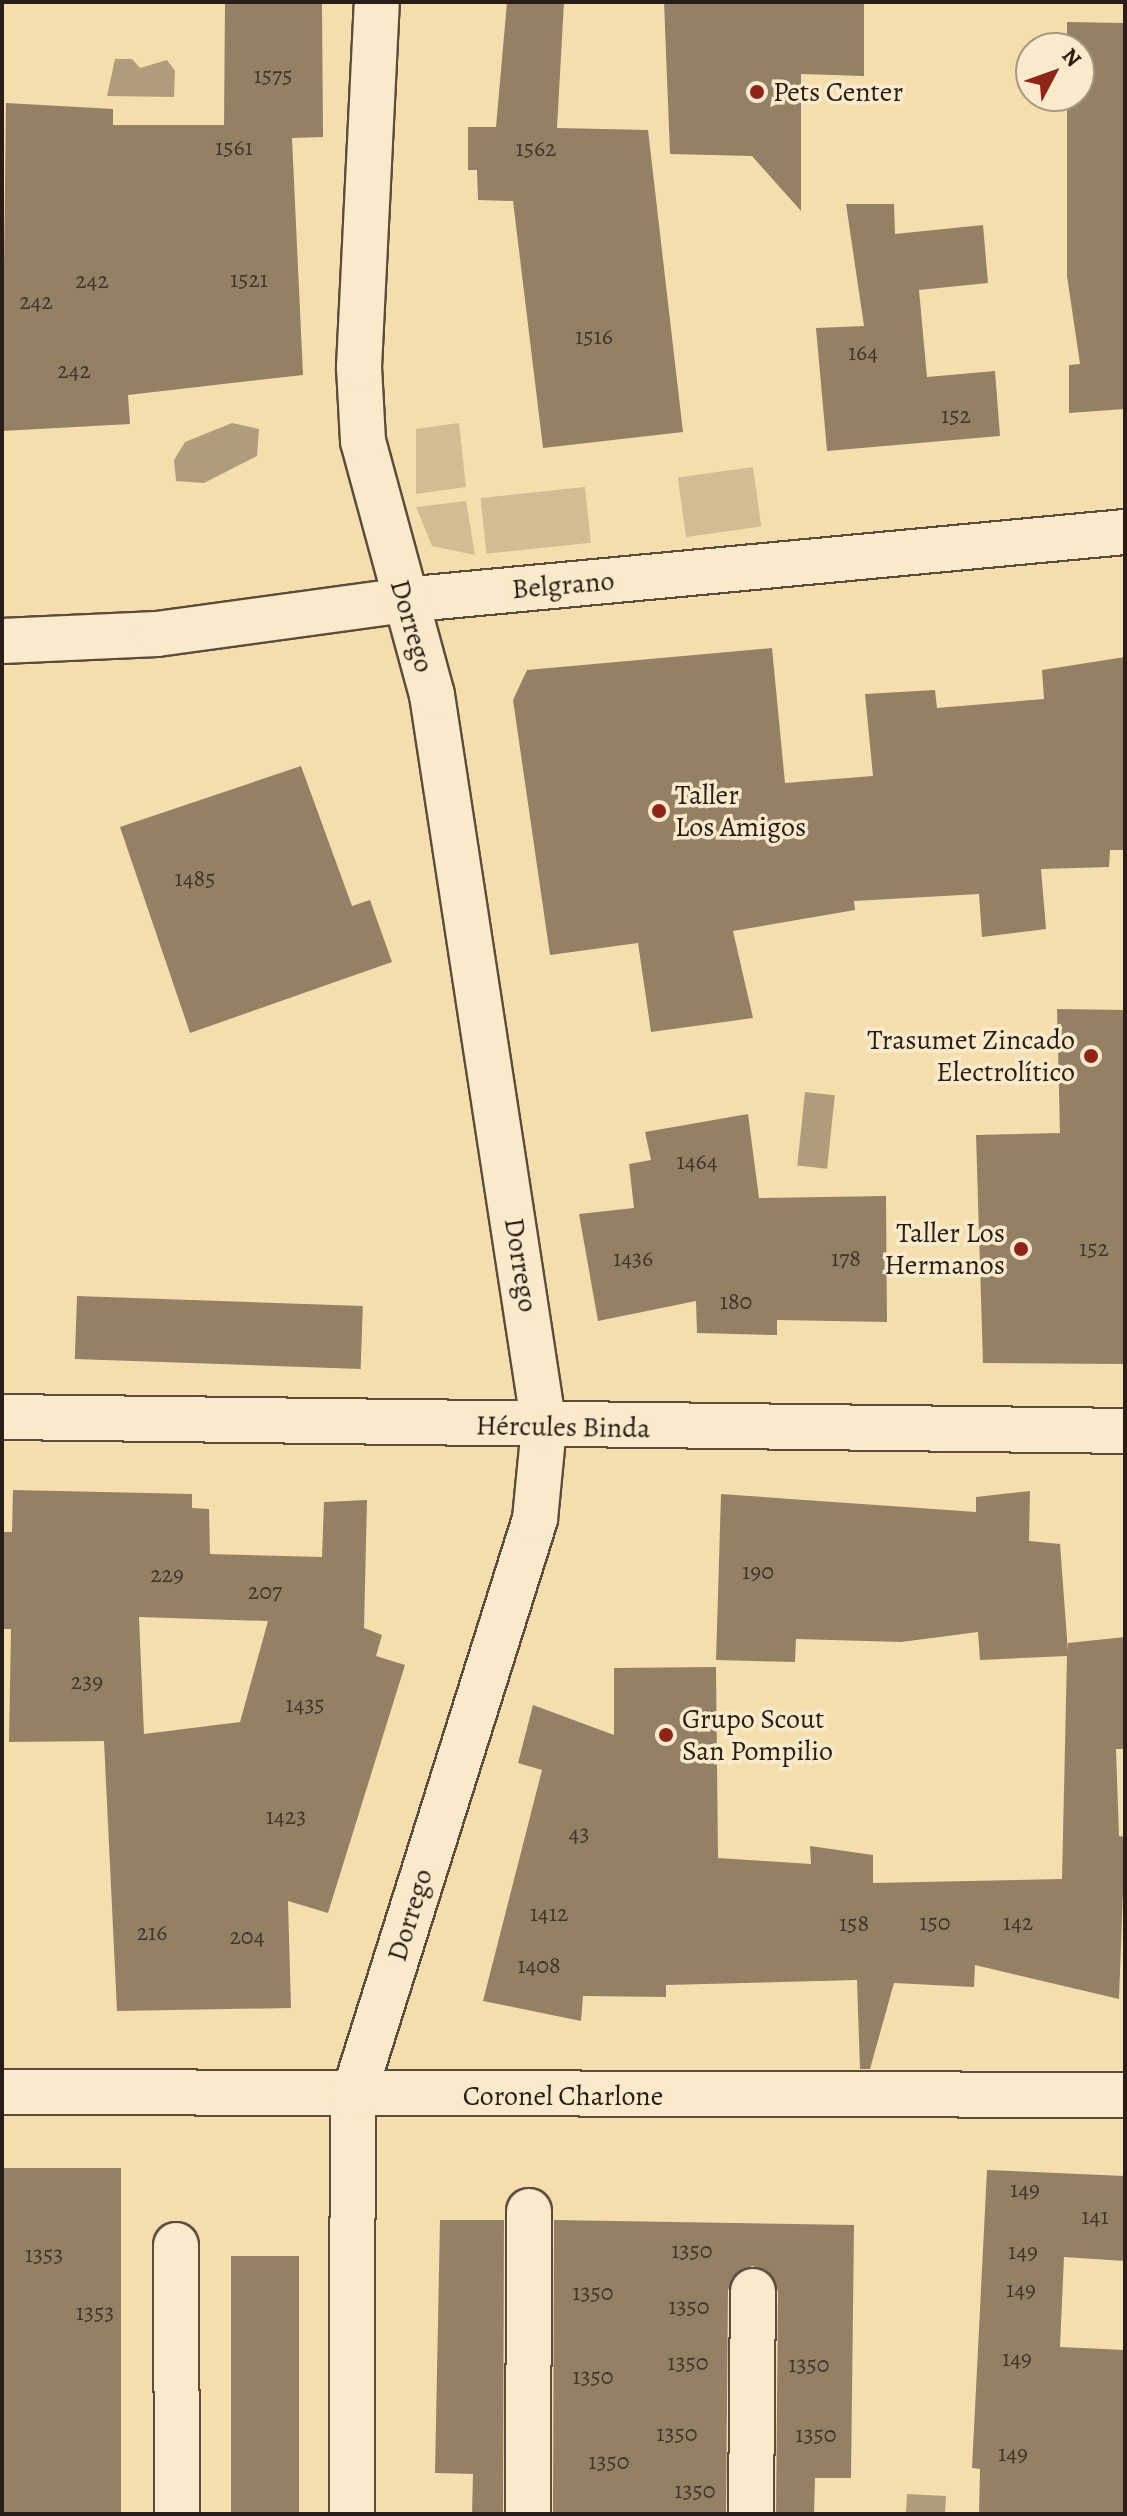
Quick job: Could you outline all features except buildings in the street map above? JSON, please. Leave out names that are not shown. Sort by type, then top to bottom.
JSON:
[{"type":"street","name":"Dorrego","points":[[352,2514],[353,2097],[535,1519],[544,1427],[432,695],[363,441],[359,367],[377,2]]},
{"type":"street","name":"Belgrano","points":[[2,641],[157,634],[404,600],[1125,532]]},
{"type":"street","name":"Hércules Binda","points":[[2,1417],[544,1427],[1125,1431]]},
{"type":"street","name":"Coronel Charlone","points":[[2,2092],[353,2097],[1125,2095]]},
{"type":"street","points":[[528,2514],[529,2211]]},
{"type":"street","points":[[176,2245],[177,2514]]},
{"type":"street","points":[[751,2514],[753,2291]]},
{"type":"shaded area","points":[[115,59],[132,59],[140,68],[167,60],[175,71],[174,97],[107,96]]},
{"type":"shaded area","points":[[232,423],[259,429],[257,456],[204,483],[176,481],[174,460],[185,442]]},
{"type":"shaded area","points":[[459,423],[466,487],[416,494],[416,429]]},
{"type":"shaded area","points":[[753,467],[761,526],[686,537],[678,478]]},
{"type":"shaded area","points":[[585,487],[591,543],[486,554],[481,498]]},
{"type":"shaded area","points":[[466,501],[475,555],[432,546],[416,507]]},
{"type":"shaded area","points":[[805,1092],[835,1095],[827,1169],[797,1166]]},
{"type":"shaded area","points":[[907,2494],[946,2496],[945,2514],[906,2514]]},
{"type":"place","name":"Pets Center","points":[[757,92]]},
{"type":"place","name":"Taller Los Amigos","points":[[659,811]]},
{"type":"place","name":"Trasumet Zincado Electrolítico","points":[[1091,1056]]},
{"type":"place","name":"Taller Los Hermanos","points":[[1021,1249]]},
{"type":"place","name":"Grupo Scout San Pompilio","points":[[666,1735]]}]
